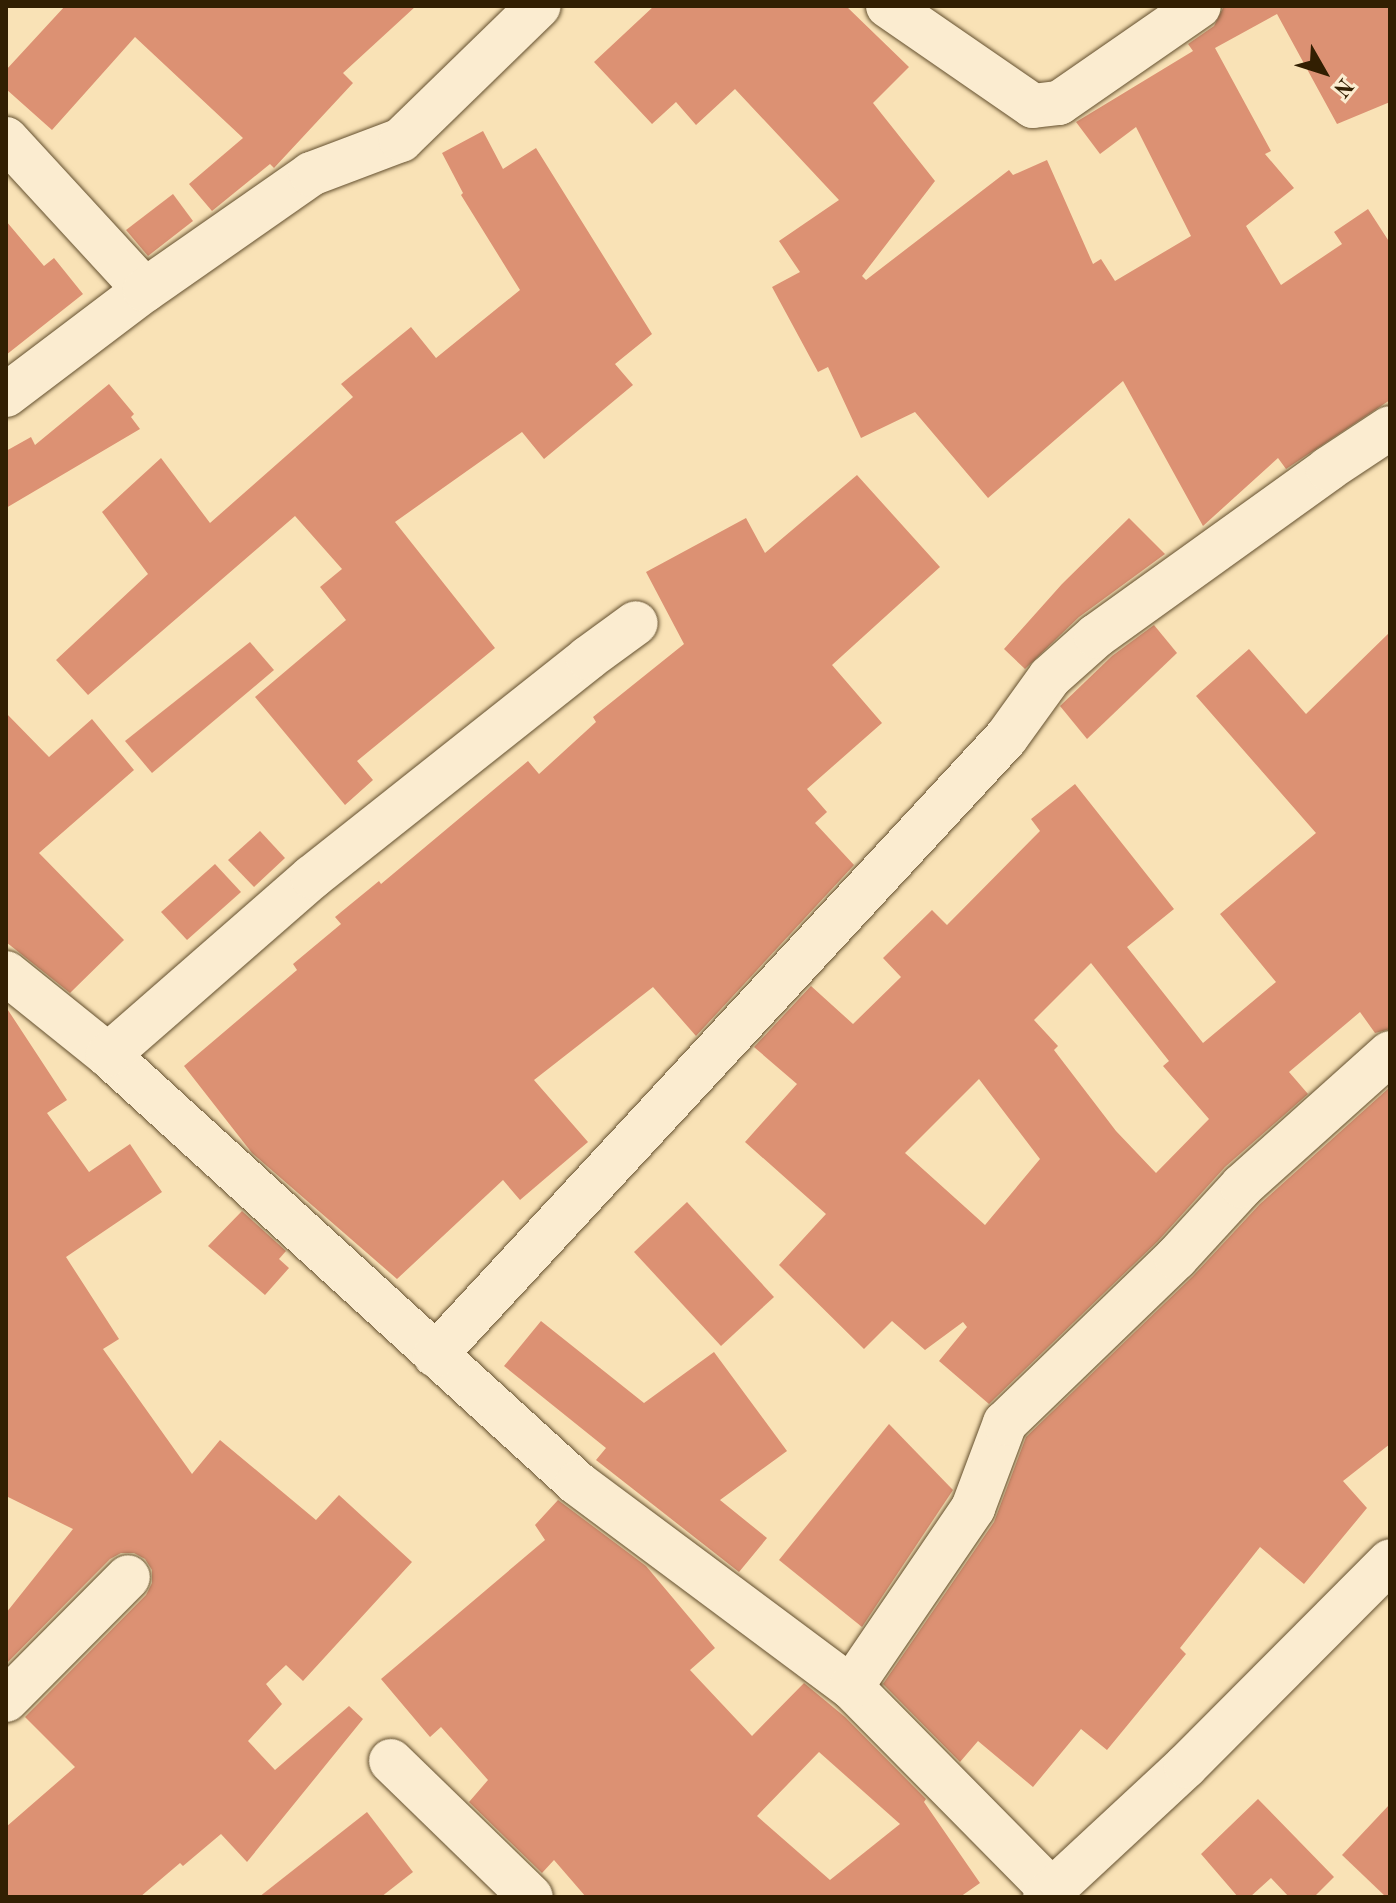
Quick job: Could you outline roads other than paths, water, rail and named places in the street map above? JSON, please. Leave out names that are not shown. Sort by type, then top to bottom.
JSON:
[{"type":"street","points":[[6,395],[145,290],[311,174],[401,140],[539,6]]},
{"type":"street","points":[[888,6],[1033,106],[1059,103],[1199,6]]},
{"type":"street","points":[[6,139],[145,290]]},
{"type":"street","points":[[435,1355],[1006,738],[1050,677],[1109,627],[1390,428]]},
{"type":"street","points":[[108,1055],[312,877],[636,623]]},
{"type":"street","points":[[6,973],[108,1055],[577,1483],[851,1687],[1049,1894],[1186,1766],[1390,1561]]},
{"type":"street","points":[[851,1687],[973,1508],[1005,1423],[1176,1258],[1242,1186],[1390,1053]]},
{"type":"street","points":[[6,1700],[128,1577]]},
{"type":"street","points":[[391,1761],[531,1897]]}]
